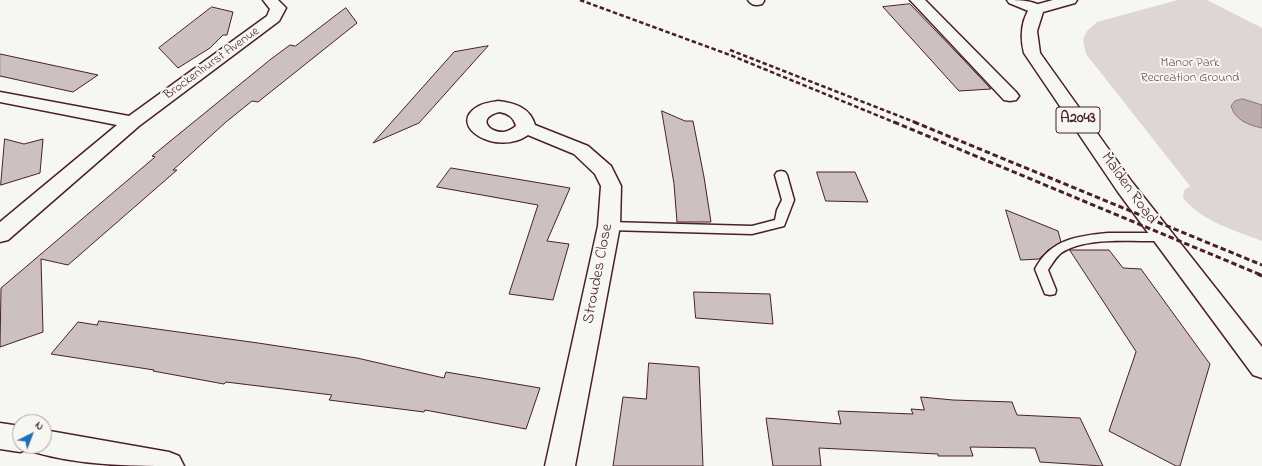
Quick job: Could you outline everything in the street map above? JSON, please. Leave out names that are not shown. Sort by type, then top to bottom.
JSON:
[{"type":"street","name":"Brockenhurst Avenue","points":[[0,234],[132,122],[274,18],[278,8],[270,0]]},
{"type":"street","points":[[917,0],[1010,96]]},
{"type":"street","points":[[1014,0],[1036,9],[1070,0]]},
{"type":"street","name":"Malden Road","points":[[1036,9],[1030,24],[1028,38],[1032,53],[1125,187],[1262,367]]},
{"type":"street","points":[[0,97],[132,122]]},
{"type":"street","name":"Stroudes Close","points":[[526,128],[581,150],[604,171],[611,186],[609,226],[560,466]]},
{"type":"street","points":[[0,436],[12,438]]},
{"type":"street","points":[[52,445],[169,466]]},
{"type":"lane","points":[[609,226],[752,230],[780,223],[783,210],[788,200],[780,175]]},
{"type":"lane","points":[[1050,290],[1041,269],[1056,251],[1070,244],[1086,239],[1164,238]]},
{"type":"green space","name":"Manor Park Recreation Ground","points":[[1178,0],[1207,0],[1262,28],[1262,241],[1230,229],[1200,214],[1191,207],[1183,198],[1184,190],[1190,186],[1086,54],[1083,40],[1087,31],[1097,22]]},
{"type":"shaded area","points":[[1243,99],[1262,105],[1262,128],[1243,121],[1233,111],[1231,106],[1235,101]]},
{"type":"building","points":[[910,4],[991,89],[959,91],[883,7]]},
{"type":"building","points":[[212,7],[233,12],[227,35],[223,35],[210,48],[178,68],[159,48]]},
{"type":"building","points":[[346,8],[357,23],[258,102],[252,101],[226,122],[173,170],[177,170],[68,265],[41,259],[43,332],[0,347],[1,288],[155,157],[152,156],[271,59],[290,45],[295,46]]},
{"type":"building","points":[[488,46],[419,123],[373,143],[454,52]]},
{"type":"building","points":[[0,54],[98,75],[73,92],[0,76]]},
{"type":"building","points":[[662,111],[685,121],[693,121],[711,222],[677,222],[674,184]]},
{"type":"building","points":[[5,139],[24,144],[43,139],[40,173],[1,185]]},
{"type":"building","points":[[451,168],[570,188],[547,241],[569,244],[553,300],[509,294],[538,205],[437,187]]},
{"type":"building","points":[[817,172],[855,172],[868,202],[826,201]]},
{"type":"building","points":[[1006,210],[1058,231],[1061,242],[1048,250],[1039,259],[1021,260]]},
{"type":"building","points":[[1070,250],[1109,250],[1123,268],[1141,269],[1210,364],[1180,466],[1176,466],[1109,431],[1136,352]]},
{"type":"building","points":[[694,292],[770,294],[773,324],[696,318]]},
{"type":"building","points":[[99,321],[357,358],[444,378],[446,372],[540,388],[526,429],[425,410],[424,412],[329,400],[332,395],[226,382],[224,384],[153,371],[154,370],[51,354],[78,322],[97,325]]},
{"type":"building","points":[[649,363],[699,367],[703,466],[613,466],[623,397],[646,399]]},
{"type":"building","points":[[921,397],[953,400],[1012,402],[1017,415],[1080,418],[1103,466],[1040,462],[1035,448],[970,447],[973,456],[938,456],[938,454],[819,448],[821,466],[773,466],[766,418],[841,424],[838,411],[913,414],[911,409],[924,410]]},
{"type":"railway","points":[[580,0],[730,55],[896,123]]},
{"type":"railway","points":[[730,50],[917,123]]},
{"type":"railway","points":[[894,122],[1261,275]]},
{"type":"railway","points":[[914,122],[1262,265]]},
{"type":"railway","points":[[1258,274],[1262,276]]}]
